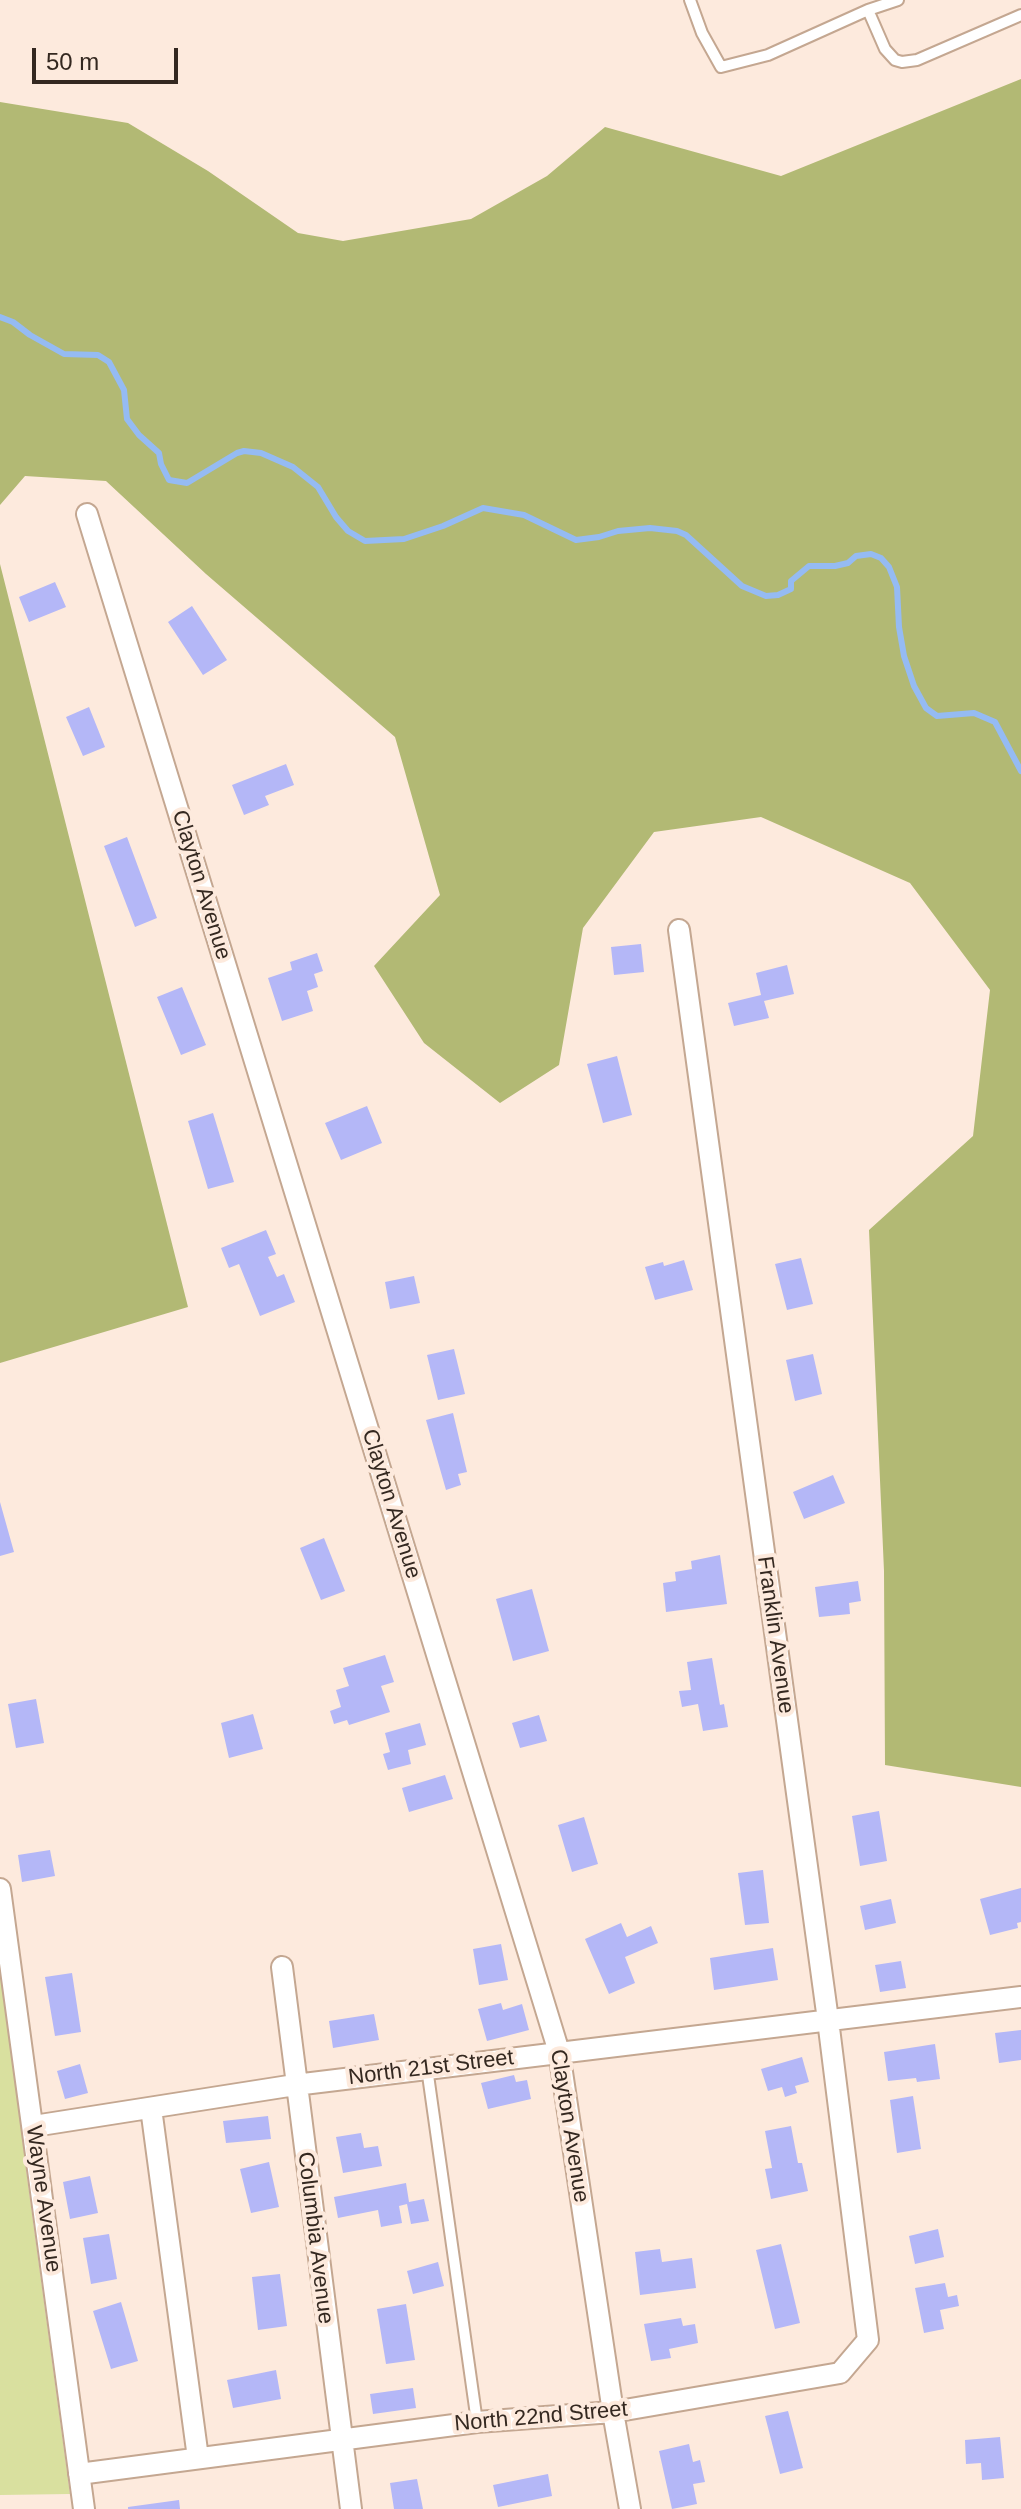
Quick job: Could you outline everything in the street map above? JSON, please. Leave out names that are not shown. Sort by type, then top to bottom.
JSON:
[{"type":"street","name":"Clayton Avenue","points":[[87,514],[559,2052],[630,2509]]},
{"type":"street","name":"Franklin Avenue","points":[[679,930],[828,2020],[868,2340]]},
{"type":"street","name":"Wayne Avenue","points":[[0,1889],[13,2014],[34,2126],[84,2509]]},
{"type":"street","name":"Columbia Avenue","points":[[282,1967],[351,2509]]},
{"type":"street","name":"North 21st Street","points":[[34,2126],[295,2085],[1021,1997]]},
{"type":"street","points":[[151,2108],[198,2458]]},
{"type":"street","name":"North 22nd Street","points":[[79,2474],[477,2422],[613,2412],[840,2373],[868,2340]]},
{"type":"lane","points":[[690,0],[702,33],[721,67],[768,55],[868,10],[898,0]]},
{"type":"lane","points":[[868,10],[885,49],[895,60],[902,62],[917,60],[1021,15]]},
{"type":"lane","points":[[427,2068],[477,2422]]},
{"type":"green space","points":[[1021,79],[1021,1787],[885,1765],[884,1571],[869,1230],[973,1136],[990,990],[910,883],[761,817],[654,832],[583,928],[559,1065],[500,1103],[424,1043],[374,966],[440,895],[395,737],[206,574],[106,481],[25,476],[0,505],[0,102],[128,123],[208,171],[298,233],[343,241],[471,219],[547,176],[605,127],[781,176]]},
{"type":"green space","points":[[0,564],[188,1307],[0,1363]]},
{"type":"green space","points":[[0,1961],[28,2184],[70,2494],[0,2495]]},
{"type":"building","points":[[55,582],[66,607],[29,622],[19,597]]},
{"type":"building","points":[[192,606],[227,660],[203,675],[168,622]]},
{"type":"building","points":[[89,707],[105,747],[83,756],[66,717]]},
{"type":"building","points":[[286,764],[294,785],[265,796],[269,805],[244,815],[232,785]]},
{"type":"building","points":[[127,837],[157,918],[135,927],[104,846]]},
{"type":"building","points":[[641,944],[644,972],[614,975],[611,947]]},
{"type":"building","points":[[317,953],[323,971],[314,974],[318,987],[307,991],[313,1011],[282,1021],[268,978],[292,970],[290,962]]},
{"type":"building","points":[[787,965],[794,994],[764,1001],[769,1018],[734,1026],[728,1003],[761,995],[756,973]]},
{"type":"building","points":[[182,987],[206,1045],[181,1055],[157,997]]},
{"type":"building","points":[[617,1056],[632,1115],[603,1123],[587,1064]]},
{"type":"building","points":[[367,1106],[382,1143],[341,1160],[325,1123]]},
{"type":"building","points":[[213,1113],[234,1182],[208,1189],[188,1121]]},
{"type":"building","points":[[266,1230],[276,1254],[268,1257],[277,1277],[284,1274],[295,1302],[260,1316],[239,1264],[229,1268],[221,1248]]},
{"type":"building","points":[[801,1258],[813,1304],[787,1310],[775,1264]]},
{"type":"building","points":[[684,1260],[693,1290],[655,1300],[645,1267]]},
{"type":"building","points":[[414,1276],[420,1303],[390,1309],[385,1282]]},
{"type":"building","points":[[454,1349],[465,1394],[438,1400],[427,1355]]},
{"type":"building","points":[[813,1354],[822,1394],[795,1401],[786,1360]]},
{"type":"building","points":[[453,1413],[467,1472],[458,1474],[461,1485],[446,1490],[426,1420]]},
{"type":"building","points":[[833,1475],[845,1503],[804,1519],[793,1492]]},
{"type":"building","points":[[0,1502],[14,1552],[0,1556]]},
{"type":"building","points":[[324,1538],[345,1591],[321,1600],[300,1548]]},
{"type":"building","points":[[720,1555],[727,1604],[666,1612],[663,1583],[676,1581],[675,1572],[692,1569],[691,1561]]},
{"type":"building","points":[[858,1581],[861,1601],[849,1603],[850,1614],[819,1617],[815,1587]]},
{"type":"building","points":[[532,1589],[549,1651],[513,1661],[496,1599]]},
{"type":"building","points":[[385,1655],[394,1682],[381,1686],[390,1712],[349,1725],[347,1720],[334,1724],[330,1711],[341,1707],[336,1690],[349,1686],[343,1668]]},
{"type":"building","points":[[712,1658],[720,1705],[724,1704],[728,1727],[703,1731],[698,1704],[682,1707],[679,1691],[691,1690],[687,1662]]},
{"type":"building","points":[[36,1699],[44,1743],[16,1748],[8,1704]]},
{"type":"building","points":[[253,1714],[263,1749],[229,1758],[221,1723]]},
{"type":"building","points":[[539,1715],[547,1741],[520,1748],[512,1723]]},
{"type":"building","points":[[420,1723],[426,1745],[408,1750],[411,1764],[388,1770],[383,1754],[390,1752],[385,1733]]},
{"type":"building","points":[[445,1775],[453,1799],[409,1812],[402,1788]]},
{"type":"building","points":[[879,1811],[887,1861],[860,1866],[852,1816]]},
{"type":"building","points":[[584,1817],[598,1864],[572,1872],[558,1825]]},
{"type":"building","points":[[50,1850],[55,1876],[22,1882],[18,1855]]},
{"type":"building","points":[[763,1870],[769,1923],[745,1925],[738,1873]]},
{"type":"building","points":[[1021,1888],[1021,1922],[1017,1923],[1018,1928],[990,1935],[980,1899]]},
{"type":"building","points":[[891,1899],[896,1923],[865,1930],[860,1906]]},
{"type":"building","points":[[621,1923],[627,1937],[651,1926],[658,1943],[625,1957],[635,1983],[609,1994],[585,1939]]},
{"type":"building","points":[[501,1944],[508,1980],[479,1985],[473,1949]]},
{"type":"building","points":[[773,1948],[778,1980],[714,1990],[710,1958]]},
{"type":"building","points":[[901,1961],[906,1988],[880,1992],[875,1965]]},
{"type":"building","points":[[72,1973],[81,2032],[55,2036],[45,1977]]},
{"type":"building","points":[[501,2003],[503,2010],[522,2004],[529,2030],[487,2041],[478,2009]]},
{"type":"building","points":[[374,2014],[379,2040],[333,2048],[329,2021]]},
{"type":"building","points":[[1021,2030],[1021,2060],[999,2063],[995,2033]]},
{"type":"building","points":[[935,2044],[940,2079],[888,2081],[884,2052]]},
{"type":"building","points":[[802,2057],[809,2082],[795,2086],[797,2093],[785,2097],[782,2087],[768,2091],[761,2069]]},
{"type":"building","points":[[80,2064],[88,2093],[65,2099],[57,2071]]},
{"type":"building","points":[[514,2075],[516,2082],[527,2080],[531,2099],[488,2109],[481,2083]]},
{"type":"building","points":[[913,2096],[921,2149],[897,2153],[890,2100]]},
{"type":"building","points":[[268,2116],[271,2139],[226,2143],[223,2121]]},
{"type":"building","points":[[791,2126],[798,2163],[802,2163],[808,2191],[771,2199],[765,2169],[772,2168],[765,2131]]},
{"type":"building","points":[[361,2133],[364,2148],[378,2146],[382,2166],[343,2173],[336,2137]]},
{"type":"building","points":[[269,2162],[279,2207],[251,2213],[240,2169]]},
{"type":"building","points":[[90,2176],[98,2213],[70,2219],[63,2182]]},
{"type":"building","points":[[406,2183],[409,2202],[424,2199],[429,2221],[411,2224],[407,2204],[399,2206],[402,2223],[381,2227],[378,2210],[338,2218],[334,2197]]},
{"type":"building","points":[[938,2229],[944,2257],[915,2264],[909,2236]]},
{"type":"building","points":[[109,2234],[117,2279],[91,2284],[83,2238]]},
{"type":"building","points":[[781,2244],[800,2323],[775,2329],[756,2250]]},
{"type":"building","points":[[660,2249],[662,2262],[692,2258],[696,2288],[640,2295],[635,2252]]},
{"type":"building","points":[[438,2262],[444,2286],[413,2294],[407,2271]]},
{"type":"building","points":[[280,2274],[287,2326],[258,2330],[252,2277]]},
{"type":"building","points":[[945,2283],[948,2297],[957,2295],[959,2306],[940,2310],[944,2329],[924,2333],[915,2288]]},
{"type":"building","points":[[121,2302],[138,2361],[111,2369],[93,2311]]},
{"type":"building","points":[[406,2304],[415,2360],[386,2364],[377,2309]]},
{"type":"building","points":[[681,2318],[683,2326],[695,2324],[698,2343],[669,2349],[671,2358],[651,2361],[644,2324]]},
{"type":"building","points":[[276,2370],[281,2399],[233,2408],[227,2380]]},
{"type":"building","points":[[413,2388],[416,2408],[373,2414],[370,2394]]},
{"type":"building","points":[[788,2411],[803,2468],[780,2474],[765,2416]]},
{"type":"building","points":[[1000,2437],[1004,2478],[982,2480],[981,2463],[966,2464],[965,2440]]},
{"type":"building","points":[[689,2444],[693,2462],[700,2460],[705,2482],[693,2484],[697,2504],[672,2509],[659,2451]]},
{"type":"building","points":[[548,2474],[552,2496],[498,2507],[493,2485]]},
{"type":"building","points":[[417,2479],[423,2509],[394,2509],[390,2483]]},
{"type":"building","points":[[179,2500],[180,2509],[128,2509],[128,2507]]},
{"type":"waterway","points":[[0,317],[64,354],[98,355],[109,362],[124,390],[127,419],[159,453],[169,480],[187,483],[237,453],[261,453],[293,467],[318,487],[348,531],[365,541],[404,539],[483,508],[524,515],[576,540],[650,528],[677,531],[686,535],[742,586],[766,596],[791,589],[791,581],[809,566],[835,566],[848,563],[856,556],[871,554],[881,558],[889,567],[897,587],[904,656],[914,686],[926,708],[937,716],[974,713],[995,722],[1021,771]]}]
